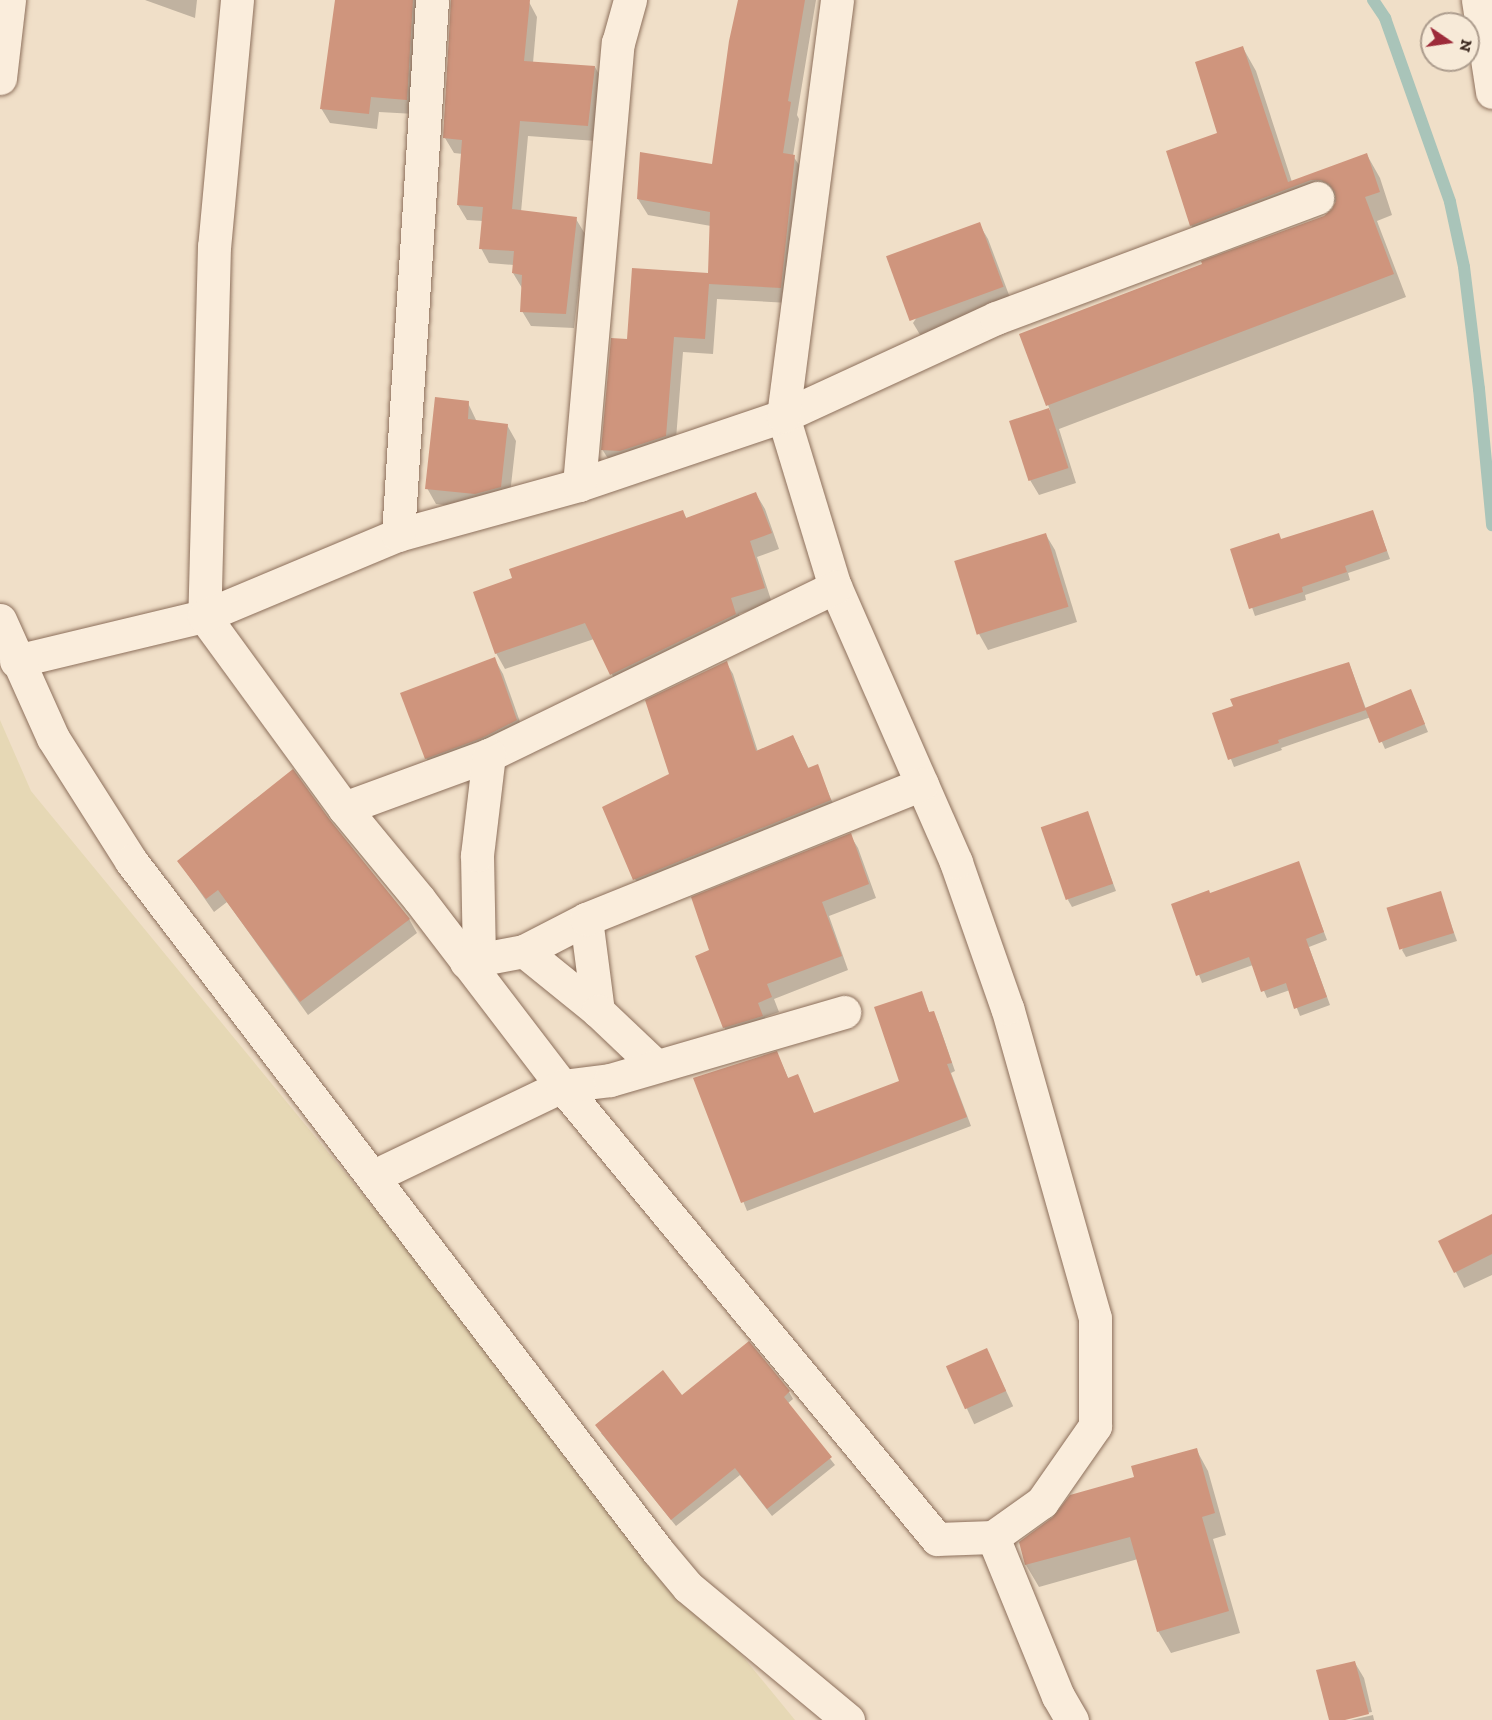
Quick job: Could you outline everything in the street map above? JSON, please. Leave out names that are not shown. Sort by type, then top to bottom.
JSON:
[{"type":"street","points":[[0,78],[9,0]]},
{"type":"street","points":[[237,0],[214,246],[204,616],[344,808],[473,961],[562,1086],[937,1539],[993,1538],[1042,1502],[1095,1426],[1095,1318],[1007,1008],[956,862],[835,587],[783,416],[837,0]]},
{"type":"street","points":[[398,535],[432,0]]},
{"type":"street","points":[[579,485],[618,43],[630,0]]},
{"type":"street","points":[[1478,0],[1492,92]]},
{"type":"street","points":[[16,661],[204,616],[398,535],[579,485],[783,416],[996,318],[1317,198]]},
{"type":"street","points":[[344,808],[489,755],[835,587]]},
{"type":"street","points":[[0,620],[16,661],[53,738],[131,861],[374,1176],[657,1550],[688,1587],[848,1720]]},
{"type":"street","points":[[473,961],[477,855],[489,755]]},
{"type":"street","points":[[473,961],[524,951],[586,920],[922,784]]},
{"type":"street","points":[[586,920],[598,1011]]},
{"type":"street","points":[[524,951],[598,1011],[655,1065]]},
{"type":"street","points":[[374,1176],[562,1086],[610,1080],[655,1065],[844,1012]]},
{"type":"street","points":[[993,1538],[1058,1696],[1072,1720]]},
{"type":"shaded area","points":[[0,720],[31,791],[795,1720],[0,1720]]},
{"type":"building","points":[[335,0],[413,0],[407,100],[371,97],[369,114],[320,109]]},
{"type":"building","points":[[451,0],[530,0],[524,61],[595,66],[588,126],[520,121],[512,209],[577,217],[566,314],[520,312],[522,275],[512,273],[514,251],[479,249],[483,207],[457,205],[462,140],[443,138]]},
{"type":"building","points":[[738,0],[805,0],[788,101],[791,102],[783,153],[795,155],[781,288],[709,284],[705,339],[674,337],[666,436],[620,451],[601,450],[611,338],[627,339],[632,268],[708,273],[710,212],[637,199],[640,152],[712,164],[729,41]]},
{"type":"building","points":[[1243,46],[1288,182],[1367,153],[1380,192],[1365,197],[1394,274],[1046,406],[1019,334],[1202,264],[1201,261],[1324,216],[1332,209],[1336,201],[1335,192],[1329,184],[1321,180],[1311,180],[1190,226],[1166,151],[1217,133],[1195,62]]},
{"type":"building","points":[[980,222],[1004,287],[910,321],[886,256]]},
{"type":"building","points":[[435,397],[469,401],[468,419],[508,424],[501,487],[475,494],[425,489]]},
{"type":"building","points":[[1049,408],[1068,468],[1029,481],[1009,421]]},
{"type":"building","points":[[756,492],[772,533],[750,541],[765,588],[731,598],[736,614],[610,675],[585,623],[495,654],[473,592],[512,578],[509,569],[683,510],[686,518]]},
{"type":"building","points":[[1373,510],[1387,551],[1345,566],[1347,572],[1302,587],[1303,592],[1249,609],[1230,549],[1279,533],[1281,539]]},
{"type":"building","points":[[1046,533],[1069,607],[977,635],[954,561]]},
{"type":"building","points":[[495,657],[517,720],[482,738],[425,759],[400,693]]},
{"type":"building","points":[[727,661],[756,751],[793,735],[808,768],[818,764],[831,800],[633,880],[602,807],[669,774],[645,700]]},
{"type":"building","points":[[1349,662],[1365,708],[1411,689],[1425,724],[1379,743],[1366,710],[1228,760],[1212,713],[1233,706],[1230,699]]},
{"type":"building","points":[[293,769],[330,820],[410,919],[300,1002],[218,890],[206,899],[177,861]]},
{"type":"building","points":[[1088,811],[1113,884],[1066,900],[1041,827]]},
{"type":"building","points":[[851,833],[869,884],[822,902],[842,956],[767,984],[772,997],[758,1003],[763,1016],[723,1028],[695,956],[709,950],[691,897]]},
{"type":"building","points":[[1299,861],[1324,932],[1306,939],[1327,997],[1294,1009],[1286,983],[1261,992],[1249,957],[1196,976],[1171,904],[1209,890],[1210,893]]},
{"type":"building","points":[[1441,891],[1454,933],[1399,950],[1386,908]]},
{"type":"building","points":[[922,991],[929,1012],[934,1011],[952,1063],[947,1064],[967,1117],[741,1203],[693,1078],[777,1051],[788,1078],[798,1074],[814,1113],[899,1081],[874,1007]]},
{"type":"building","points":[[1492,1214],[1492,1254],[1454,1273],[1438,1241]]},
{"type":"building","points":[[749,1341],[790,1391],[784,1397],[832,1457],[767,1509],[735,1468],[671,1520],[595,1425],[663,1370],[682,1395]]},
{"type":"building","points":[[987,1348],[1006,1391],[965,1409],[946,1366]]},
{"type":"building","points":[[1197,1448],[1215,1513],[1202,1517],[1229,1611],[1157,1632],[1130,1537],[1025,1565],[1019,1542],[1053,1517],[1070,1495],[1134,1477],[1131,1466]]},
{"type":"building","points":[[1355,1661],[1369,1714],[1345,1720],[1329,1720],[1316,1670]]},
{"type":"waterway","points":[[1373,0],[1385,18],[1450,202],[1464,267],[1492,525]]}]
